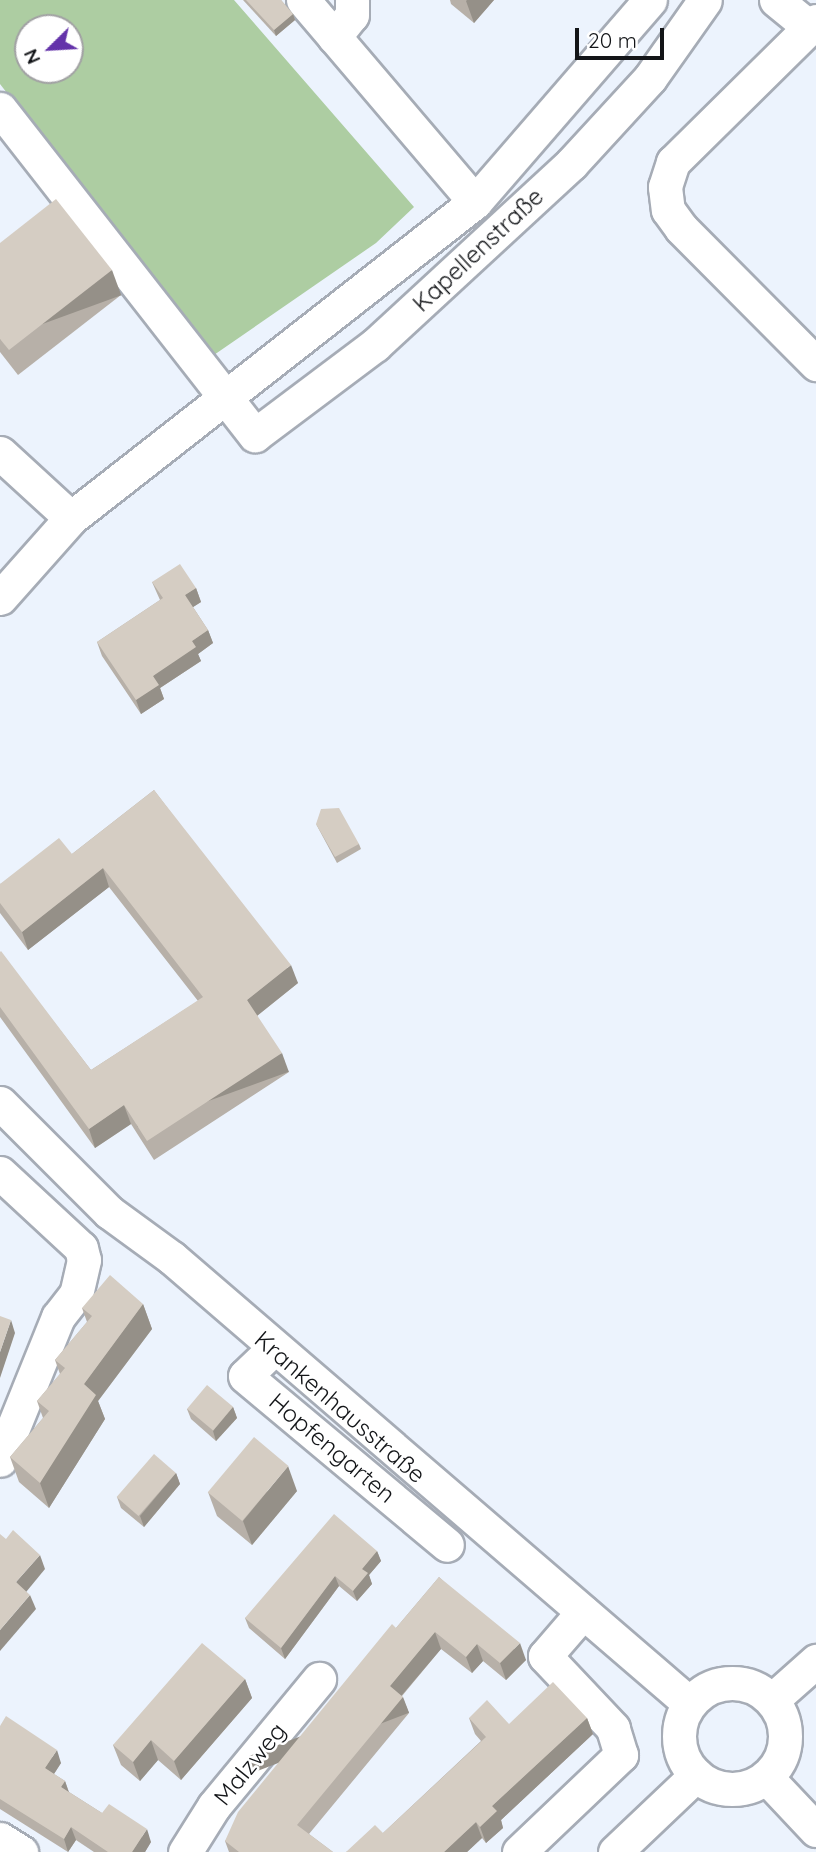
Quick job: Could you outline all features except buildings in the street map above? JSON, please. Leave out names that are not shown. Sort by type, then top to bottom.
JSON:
[{"type":"street","points":[[303,0],[475,202]]},
{"type":"street","points":[[334,37],[352,15],[352,0]]},
{"type":"street","name":"Kapellenstraße","points":[[0,598],[71,518],[225,395],[345,309],[475,202],[650,0]]},
{"type":"street","name":"Kapellenstraße","points":[[225,395],[255,435],[375,345],[570,164],[650,78],[705,0]]},
{"type":"street","points":[[776,0],[812,24],[673,162],[665,187],[681,228],[816,364]]},
{"type":"street","points":[[0,108],[225,395]]},
{"type":"street","points":[[0,453],[71,518]]},
{"type":"street","name":"Krankenhausstraße","points":[[0,1103],[109,1212],[172,1258],[272,1350],[689,1703]]},
{"type":"street","points":[[0,1173],[81,1248],[84,1261],[75,1294],[58,1317],[0,1460]]},
{"type":"street","name":"Hopfengarten","points":[[272,1350],[245,1376],[447,1545]]},
{"type":"street","points":[[519,1852],[621,1755],[613,1728],[545,1656],[583,1612]]},
{"type":"street","points":[[772,1700],[816,1661]]},
{"type":"street","name":"Malzweg","points":[[185,1852],[214,1806],[319,1679]]},
{"type":"street","points":[[740,1682],[772,1700],[785,1740],[766,1777],[723,1789],[696,1775],[678,1740],[689,1703],[712,1687],[740,1682]]},
{"type":"street","points":[[615,1852],[696,1775]]},
{"type":"street","points":[[766,1777],[816,1830]]},
{"type":"street","points":[[0,1839],[21,1852]]},
{"type":"green space","points":[[0,0],[234,0],[414,207],[376,243],[211,357],[0,84]]}]
